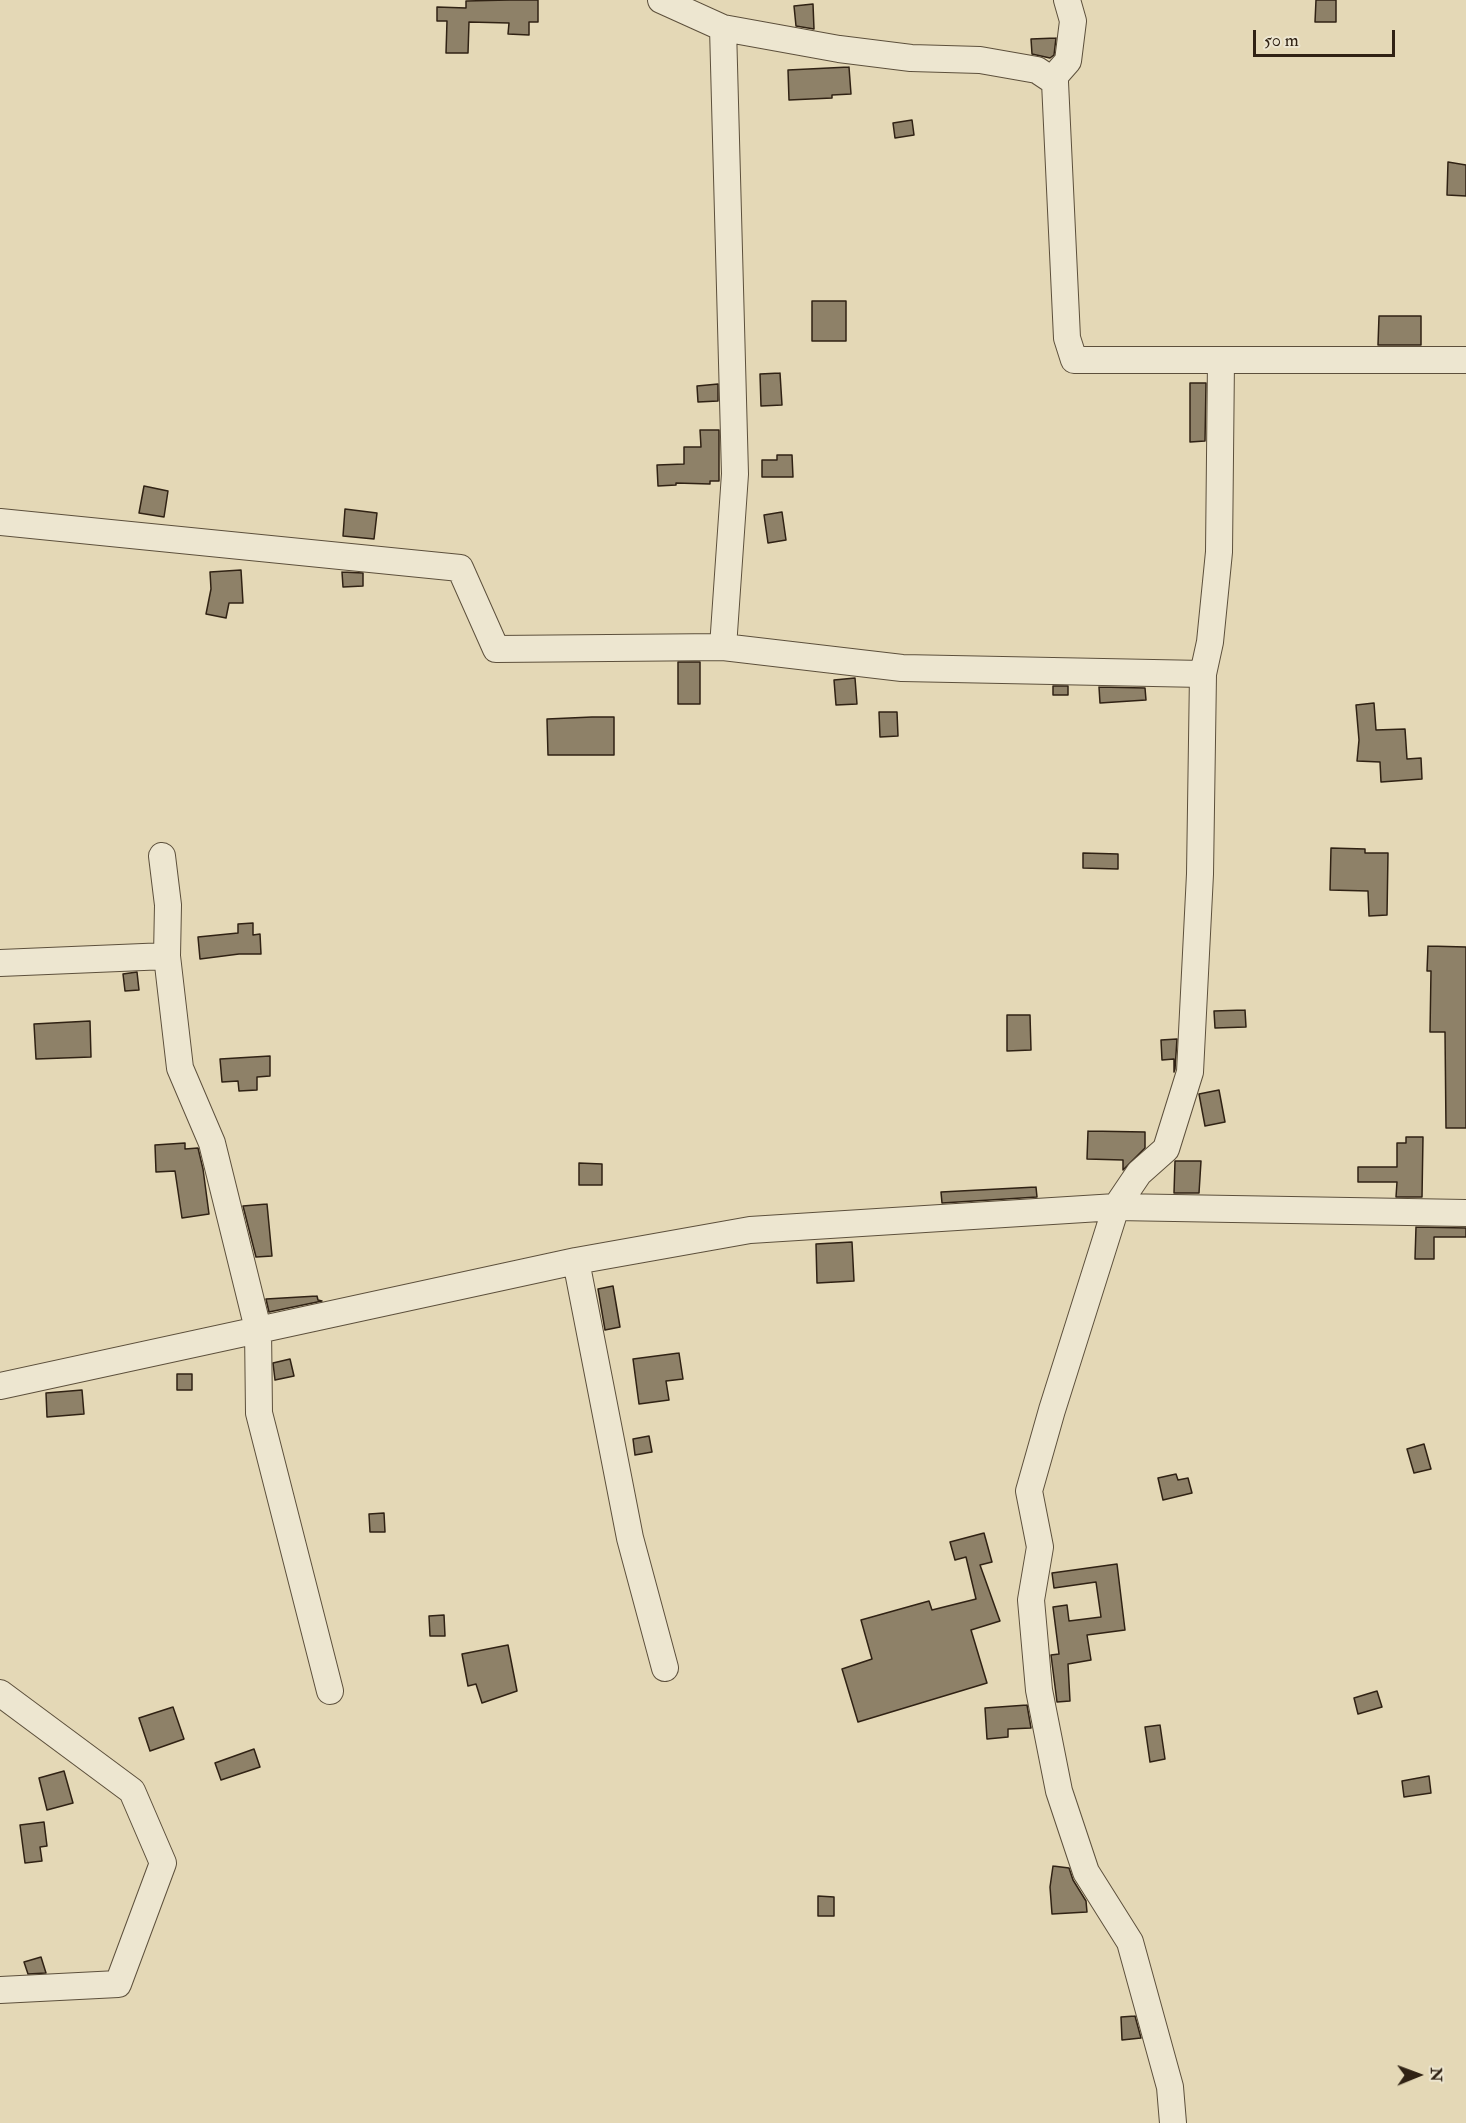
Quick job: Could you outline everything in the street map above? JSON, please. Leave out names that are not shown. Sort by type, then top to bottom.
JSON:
[{"type":"street","points":[[661,0],[723,28],[839,49],[911,58],[980,60],[1037,70],[1055,82]]},
{"type":"street","points":[[1067,0],[1072,21],[1068,61],[1054,77],[1067,338],[1074,360],[1466,360]]},
{"type":"street","points":[[723,28],[735,474],[723,647]]},
{"type":"street","points":[[1173,2123],[1170,2087],[1130,1942],[1086,1872],[1059,1791],[1039,1690],[1031,1600],[1040,1547],[1029,1491],[1116,1207],[1138,1173],[1166,1149],[1190,1072],[1200,874],[1203,674],[1210,642],[1219,552],[1221,360]]},
{"type":"street","points":[[0,522],[460,568],[496,650],[723,647],[902,669],[1203,674]]},
{"type":"street","points":[[162,856],[168,905],[167,956],[180,1068],[212,1143],[258,1329],[259,1413],[330,1691]]},
{"type":"street","points":[[0,963],[167,956]]},
{"type":"street","points":[[0,1386],[576,1261],[750,1230],[1116,1207],[1466,1213]]},
{"type":"street","points":[[576,1261],[630,1538],[665,1668]]},
{"type":"street","points":[[0,1693],[132,1791],[163,1863],[118,1984],[0,1990]]},
{"type":"building","points":[[538,0],[538,22],[529,22],[529,35],[508,34],[509,23],[469,22],[468,53],[446,53],[447,21],[437,21],[437,7],[466,8],[466,1]]},
{"type":"building","points":[[1316,0],[1336,0],[1336,22],[1315,22]]},
{"type":"building","points":[[813,4],[814,29],[796,26],[794,6]]},
{"type":"building","points":[[1056,38],[1054,55],[1050,58],[1032,54],[1031,39]]},
{"type":"building","points":[[849,67],[851,94],[832,95],[832,98],[789,100],[788,70]]},
{"type":"building","points":[[912,120],[914,135],[895,138],[893,123]]},
{"type":"building","points":[[1448,162],[1466,165],[1466,196],[1447,195]]},
{"type":"building","points":[[812,301],[846,301],[846,341],[812,341]]},
{"type":"building","points":[[1379,316],[1421,316],[1421,345],[1378,345]]},
{"type":"building","points":[[780,373],[782,405],[761,406],[760,374]]},
{"type":"building","points":[[1190,383],[1206,383],[1205,441],[1190,442]]},
{"type":"building","points":[[718,384],[718,401],[698,402],[697,386]]},
{"type":"building","points":[[700,430],[719,430],[719,481],[710,481],[710,484],[676,483],[676,485],[658,486],[657,465],[684,464],[684,447],[701,447]]},
{"type":"building","points":[[777,455],[792,455],[793,477],[762,477],[762,460],[777,460]]},
{"type":"building","points":[[144,486],[168,491],[164,517],[139,513]]},
{"type":"building","points":[[345,509],[377,513],[374,539],[343,536]]},
{"type":"building","points":[[782,512],[786,540],[768,543],[764,515]]},
{"type":"building","points":[[241,570],[243,603],[229,603],[226,618],[206,614],[211,589],[210,572]]},
{"type":"building","points":[[342,572],[363,573],[363,586],[343,587]]},
{"type":"building","points":[[678,662],[700,662],[700,704],[678,704]]},
{"type":"building","points":[[855,678],[857,704],[836,705],[834,680]]},
{"type":"building","points":[[1053,686],[1068,686],[1068,695],[1053,695]]},
{"type":"building","points":[[1099,687],[1145,688],[1146,700],[1100,703]]},
{"type":"building","points":[[1374,703],[1376,730],[1405,729],[1407,759],[1421,758],[1422,779],[1381,782],[1380,762],[1357,761],[1359,740],[1356,705]]},
{"type":"building","points":[[879,712],[897,712],[898,736],[880,737]]},
{"type":"building","points":[[614,717],[614,755],[548,755],[547,719]]},
{"type":"building","points":[[1331,848],[1365,849],[1365,853],[1388,853],[1387,915],[1369,916],[1368,891],[1330,890]]},
{"type":"building","points":[[1083,853],[1118,854],[1118,869],[1083,868]]},
{"type":"building","points":[[253,923],[253,935],[260,934],[261,954],[200,959],[198,937],[238,933],[238,924]]},
{"type":"building","points":[[1428,946],[1466,947],[1466,1128],[1446,1128],[1445,1032],[1430,1032],[1431,971],[1427,971]]},
{"type":"building","points":[[137,972],[139,990],[125,991],[123,974]]},
{"type":"building","points":[[1245,1010],[1246,1027],[1215,1028],[1214,1011]]},
{"type":"building","points":[[1007,1015],[1030,1015],[1031,1050],[1007,1051]]},
{"type":"building","points":[[90,1021],[91,1057],[36,1059],[34,1024]]},
{"type":"building","points":[[1177,1039],[1174,1072],[1174,1059],[1162,1060],[1161,1040]]},
{"type":"building","points":[[270,1056],[270,1076],[257,1077],[257,1090],[239,1091],[238,1081],[222,1082],[220,1059]]},
{"type":"building","points":[[1219,1090],[1225,1122],[1205,1126],[1199,1094]]},
{"type":"building","points":[[1088,1131],[1145,1132],[1145,1148],[1123,1170],[1123,1160],[1087,1159]]},
{"type":"building","points":[[1406,1137],[1423,1137],[1422,1197],[1396,1197],[1397,1182],[1358,1182],[1358,1167],[1397,1167],[1397,1143],[1406,1143]]},
{"type":"building","points":[[185,1143],[185,1149],[198,1148],[209,1214],[182,1218],[175,1171],[156,1172],[155,1145]]},
{"type":"building","points":[[1175,1161],[1201,1161],[1199,1193],[1174,1193]]},
{"type":"building","points":[[579,1163],[602,1164],[602,1185],[579,1185]]},
{"type":"building","points":[[1036,1187],[1037,1197],[942,1203],[941,1192]]},
{"type":"building","points":[[267,1204],[272,1256],[256,1257],[243,1206]]},
{"type":"building","points":[[1416,1227],[1466,1228],[1466,1237],[1434,1237],[1434,1259],[1415,1259]]},
{"type":"building","points":[[852,1242],[854,1281],[817,1283],[816,1244]]},
{"type":"building","points":[[613,1286],[620,1327],[605,1330],[598,1289]]},
{"type":"building","points":[[317,1296],[318,1300],[322,1301],[269,1312],[266,1299]]},
{"type":"building","points":[[679,1353],[683,1379],[666,1381],[669,1400],[639,1404],[633,1359]]},
{"type":"building","points":[[290,1359],[294,1376],[275,1380],[273,1363]]},
{"type":"building","points":[[177,1374],[192,1374],[192,1390],[177,1390]]},
{"type":"building","points":[[82,1390],[84,1414],[47,1417],[46,1393]]},
{"type":"building","points":[[649,1436],[652,1452],[635,1455],[633,1439]]},
{"type":"building","points":[[1424,1444],[1431,1469],[1414,1473],[1407,1449]]},
{"type":"building","points":[[1176,1474],[1178,1480],[1188,1478],[1192,1493],[1163,1500],[1158,1478]]},
{"type":"building","points":[[384,1513],[385,1532],[370,1532],[369,1514]]},
{"type":"building","points":[[984,1533],[992,1562],[980,1565],[1000,1621],[971,1630],[987,1683],[858,1722],[842,1669],[872,1659],[861,1620],[929,1601],[932,1610],[976,1599],[966,1557],[955,1560],[950,1542]]},
{"type":"building","points":[[1117,1564],[1125,1630],[1087,1635],[1091,1660],[1068,1664],[1070,1701],[1057,1702],[1051,1655],[1059,1654],[1053,1607],[1067,1605],[1069,1621],[1101,1617],[1096,1582],[1054,1588],[1052,1573]]},
{"type":"building","points":[[444,1615],[445,1636],[430,1636],[429,1616]]},
{"type":"building","points":[[508,1645],[517,1691],[482,1703],[476,1684],[468,1686],[462,1654]]},
{"type":"building","points":[[1377,1691],[1382,1707],[1358,1714],[1354,1698]]},
{"type":"building","points":[[1027,1705],[1031,1728],[1008,1729],[1008,1737],[987,1739],[985,1708]]},
{"type":"building","points":[[173,1707],[184,1739],[150,1751],[139,1718]]},
{"type":"building","points":[[1160,1725],[1165,1759],[1150,1762],[1145,1727]]},
{"type":"building","points":[[254,1749],[260,1767],[221,1780],[215,1763]]},
{"type":"building","points":[[64,1771],[73,1803],[47,1810],[39,1778]]},
{"type":"building","points":[[1429,1776],[1431,1793],[1404,1797],[1402,1781]]},
{"type":"building","points":[[44,1822],[47,1846],[40,1847],[42,1861],[25,1863],[20,1825]]},
{"type":"building","points":[[1053,1866],[1069,1868],[1073,1880],[1086,1901],[1087,1912],[1052,1914],[1050,1887]]},
{"type":"building","points":[[818,1896],[834,1897],[834,1916],[818,1916]]},
{"type":"building","points":[[41,1957],[46,1973],[28,1974],[24,1962]]},
{"type":"building","points":[[1135,2016],[1141,2038],[1122,2040],[1121,2017]]}]
